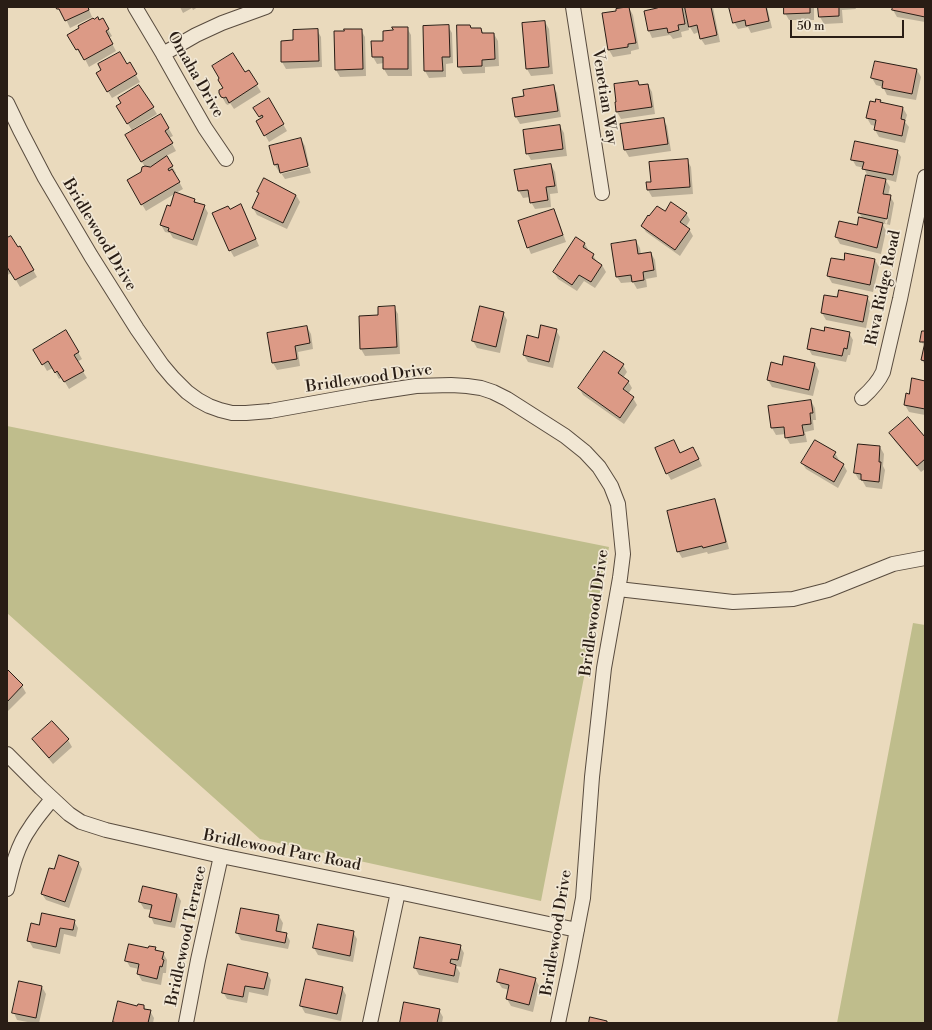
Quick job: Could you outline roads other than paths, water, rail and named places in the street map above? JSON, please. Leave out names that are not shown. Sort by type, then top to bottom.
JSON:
[{"type":"street","name":"Omaha Drive","points":[[135,7],[205,128],[226,159]]},
{"type":"street","points":[[163,54],[222,22],[266,7]]},
{"type":"street","name":"Venetian Way","points":[[573,7],[602,193]]},
{"type":"street","name":"Bridlewood Drive","points":[[7,103],[45,178],[91,256],[137,329],[173,378],[187,392],[198,400],[209,406],[232,412],[246,413],[270,411],[416,386],[451,385],[481,388],[507,399],[565,436],[585,452],[596,464],[611,486],[618,504],[623,554],[604,668],[592,777],[583,898],[558,1023]]},
{"type":"street","name":"Riva Ridge Road","points":[[862,398],[880,379],[883,372],[900,300],[925,177]]},
{"type":"street","points":[[618,589],[733,602],[793,599],[828,590],[893,564],[925,558]]},
{"type":"street","name":"Bridlewood Parc Road","points":[[7,754],[40,788],[69,814],[81,822],[106,830],[221,856],[577,930]]},
{"type":"street","points":[[7,889],[10,873],[20,844],[29,829],[52,799]]},
{"type":"street","name":"Bridlewood Terrace","points":[[186,1023],[221,856]]},
{"type":"street","points":[[370,1023],[398,892]]}]
